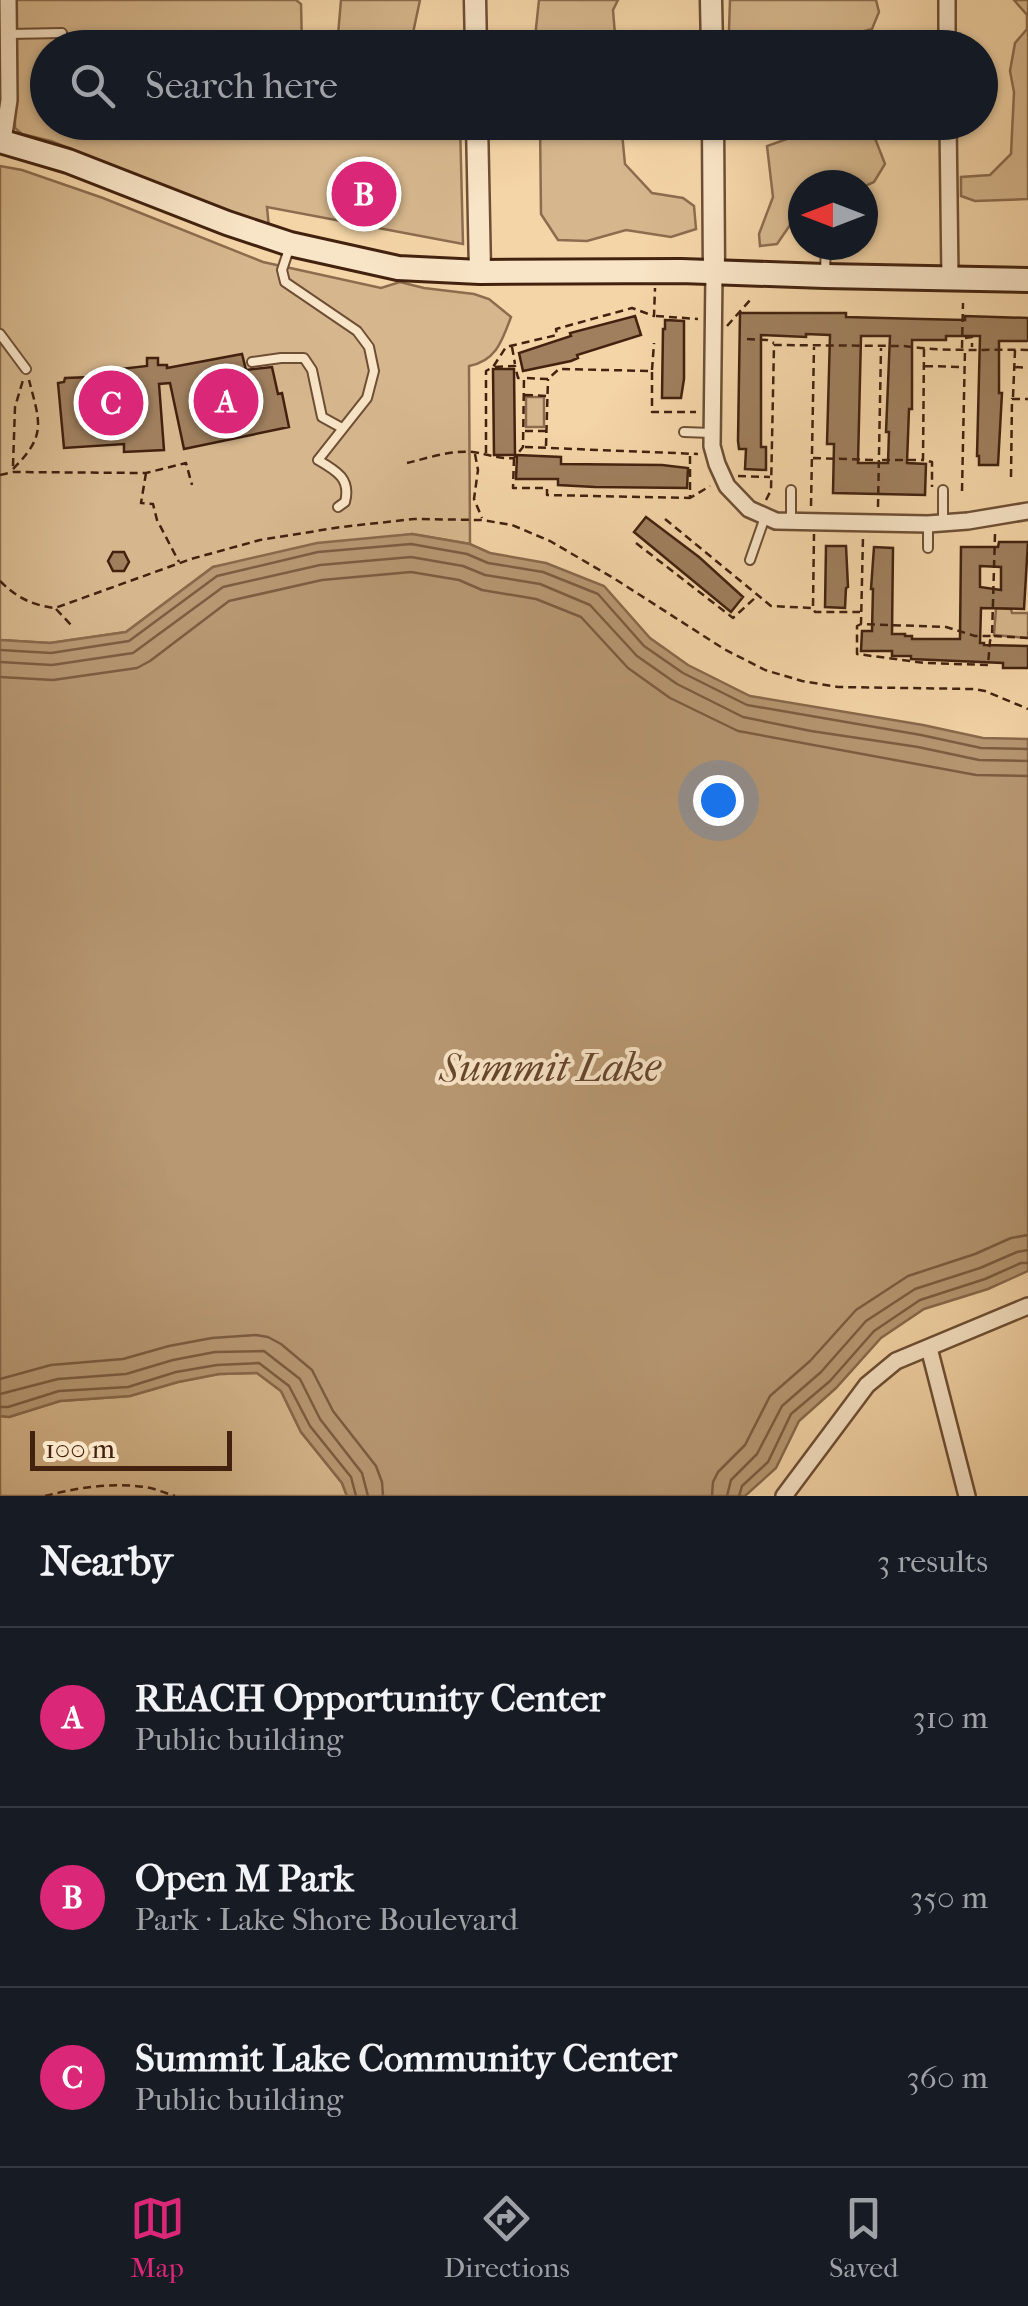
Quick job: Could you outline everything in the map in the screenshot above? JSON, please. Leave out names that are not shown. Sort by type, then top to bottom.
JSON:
[{"type":"main road","points":[[1,145],[68,161],[290,244],[398,268],[1028,280]]},
{"type":"street","points":[[1,145],[9,100],[8,0]]},
{"type":"street","points":[[475,0],[476,30]]},
{"type":"street","points":[[711,0],[712,30]]},
{"type":"street","points":[[946,0],[947,30]]},
{"type":"street","points":[[477,140],[480,272]]},
{"type":"street","points":[[712,140],[711,432],[717,464],[727,486],[749,509],[766,518],[791,521],[935,524],[1028,510]]},
{"type":"street","points":[[948,140],[950,278]]},
{"type":"street","points":[[784,1496],[873,1378],[896,1361],[1028,1306]]},
{"type":"street","points":[[929,1348],[967,1496]]},
{"type":"lane","points":[[9,34],[30,34]]},
{"type":"lane","points":[[290,244],[282,270],[285,282],[357,331],[368,347],[374,371],[367,398],[318,460],[342,476],[346,485],[344,502],[338,507]]},
{"type":"lane","points":[[825,276],[826,260]]},
{"type":"lane","points":[[0,334],[26,369]]},
{"type":"lane","points":[[252,362],[304,358],[312,370],[322,417],[342,428]]},
{"type":"lane","points":[[684,432],[711,432]]},
{"type":"lane","points":[[791,490],[791,521]]},
{"type":"lane","points":[[928,548],[943,490]]},
{"type":"lane","points":[[750,560],[766,518]]},
{"type":"path","points":[[654,316],[655,286]]},
{"type":"path","points":[[726,327],[751,299]]},
{"type":"path","points":[[962,491],[963,304]]},
{"type":"path","points":[[493,368],[506,347],[632,308],[654,316],[698,318]]},
{"type":"path","points":[[962,338],[972,338],[972,349]]},
{"type":"path","points":[[747,339],[774,342],[771,490],[766,500]]},
{"type":"path","points":[[654,344],[652,412],[696,412]]},
{"type":"path","points":[[774,345],[1028,350]]},
{"type":"path","points":[[811,506],[814,345]]},
{"type":"path","points":[[512,346],[518,378],[548,379],[558,370],[652,371]]},
{"type":"path","points":[[878,508],[881,346]]},
{"type":"path","points":[[922,460],[924,349]]},
{"type":"path","points":[[1011,477],[1015,350]]},
{"type":"path","points":[[486,456],[486,371],[516,366]]},
{"type":"path","points":[[924,366],[964,367]]},
{"type":"path","points":[[1014,368],[1028,368]]},
{"type":"path","points":[[13,471],[15,407],[26,369]]},
{"type":"path","points":[[13,471],[27,455],[40,415],[26,369]]},
{"type":"path","points":[[524,378],[522,447],[514,458],[513,488],[547,488],[547,495],[690,498],[710,486]]},
{"type":"path","points":[[546,448],[548,379]]},
{"type":"path","points":[[524,395],[547,396]]},
{"type":"path","points":[[1012,399],[1028,400]]},
{"type":"path","points":[[523,431],[547,431]]},
{"type":"path","points":[[522,447],[698,454]]},
{"type":"path","points":[[475,452],[478,470],[474,499],[482,520]]},
{"type":"path","points":[[407,463],[448,453],[475,452],[498,459],[514,458]]},
{"type":"path","points":[[690,454],[690,498]]},
{"type":"path","points":[[812,458],[932,462],[932,493]]},
{"type":"path","points":[[0,474],[146,473],[186,462],[192,485]]},
{"type":"path","points":[[146,473],[141,502],[154,504],[157,520],[180,563]]},
{"type":"path","points":[[737,476],[771,477]]},
{"type":"path","points":[[0,581],[31,604],[54,608],[222,549],[292,534],[414,519],[482,520],[512,525],[550,541],[712,642],[765,670],[838,687],[973,689],[1028,708]]},
{"type":"path","points":[[665,519],[771,606],[812,608],[815,612],[862,612]]},
{"type":"path","points":[[995,528],[992,636],[988,665],[925,663],[857,654],[857,626],[862,624],[946,627],[976,636],[992,636],[1028,638]]},
{"type":"path","points":[[812,608],[814,534]]},
{"type":"path","points":[[862,624],[863,535]]},
{"type":"path","points":[[636,543],[733,618],[758,596]]},
{"type":"path","points":[[54,608],[74,627]]},
{"type":"path","points":[[45,1496],[116,1486],[144,1487],[176,1496]]},
{"type":"shaded area","points":[[14,0],[296,0],[301,4],[302,30],[30,30],[30,136],[15,128]]},
{"type":"shaded area","points":[[341,0],[420,0],[414,30],[338,30]]},
{"type":"shaded area","points":[[539,0],[618,0],[613,10],[615,30],[536,30]]},
{"type":"shaded area","points":[[730,0],[876,0],[879,12],[868,30],[729,30]]},
{"type":"shaded area","points":[[1014,0],[1028,0],[1028,199],[975,201],[961,196],[961,177],[990,175],[1011,154],[1014,92],[1010,71],[1015,43],[1027,29],[1027,15]]},
{"type":"shaded area","points":[[47,140],[460,140],[463,244],[267,207],[269,228]]},
{"type":"shaded area","points":[[540,140],[623,140],[625,164],[652,193],[683,198],[694,206],[696,229],[671,237],[626,230],[587,241],[558,240],[541,214]]},
{"type":"shaded area","points":[[784,140],[876,140],[885,164],[878,175],[878,170],[788,170],[788,228],[777,244],[760,246],[759,234],[773,197],[767,146]]},
{"type":"shaded area","points":[[0,166],[103,198],[263,262],[381,288],[400,282],[489,299],[511,317],[492,355],[469,366],[470,544],[412,534],[213,567],[126,632],[50,643],[0,640]]},
{"type":"shaded area","points":[[526,397],[544,397],[544,427],[526,427]]},
{"type":"shaded area","points":[[996,608],[1028,613],[1028,638],[994,635]]},
{"type":"shaded area","points":[[257,1373],[281,1391],[301,1432],[342,1483],[347,1496],[0,1496],[0,1416],[9,1417],[60,1401],[130,1396],[219,1374]]},
{"type":"water","name":"Summit Lake","points":[[412,534],[546,563],[604,586],[650,638],[688,665],[750,696],[983,738],[1028,739],[1028,1271],[988,1289],[924,1309],[881,1338],[836,1388],[799,1421],[776,1468],[745,1496],[347,1496],[342,1483],[301,1432],[281,1391],[257,1373],[219,1374],[130,1396],[60,1401],[9,1417],[0,1416],[0,640],[50,643],[126,632],[213,567],[317,543]]},
{"type":"building","points":[[740,313],[846,313],[846,317],[965,320],[965,316],[1028,318],[1028,341],[999,341],[1002,393],[998,465],[979,465],[977,456],[980,336],[912,340],[907,463],[926,464],[925,495],[833,493],[834,444],[827,444],[830,335],[761,335],[761,447],[766,447],[766,470],[745,469],[746,449],[739,449]],"holes":[[[861,336],[890,336],[888,463],[858,463]]]},
{"type":"building","points":[[635,316],[641,335],[577,355],[571,361],[523,371],[519,353],[571,336],[570,333]]},
{"type":"building","points":[[665,320],[684,321],[681,398],[662,398]]},
{"type":"building","points":[[242,354],[246,370],[272,367],[289,427],[184,449],[170,383],[159,384],[164,450],[124,452],[124,444],[64,448],[58,383],[65,378],[120,376],[120,369],[147,366],[147,358],[158,358],[158,365],[167,368]]},
{"type":"building","points":[[493,369],[514,369],[515,455],[494,455]]},
{"type":"building","points":[[517,455],[561,457],[561,464],[688,468],[687,488],[595,487],[558,485],[558,479],[516,479]]},
{"type":"building","points":[[646,517],[743,597],[731,612],[634,532]]},
{"type":"building","points":[[999,542],[1028,542],[1024,609],[981,608],[980,643],[1028,646],[1028,668],[1003,668],[1003,663],[911,659],[892,656],[892,651],[861,651],[862,631],[872,631],[874,547],[893,548],[892,634],[905,634],[912,639],[960,639],[961,547],[998,547]],"holes":[[[980,566],[1001,567],[1001,590],[980,587]]]},
{"type":"building","points":[[826,546],[846,546],[845,608],[825,607]]},
{"type":"building","points":[[113,552],[124,552],[129,562],[124,571],[113,571],[108,561]]},
{"type":"place","name":"Open M Park","points":[[364,194]]},
{"type":"place","name":"REACH Opportunity Center","points":[[226,401]]},
{"type":"place","name":"Summit Lake Community Center","points":[[111,403]]}]
